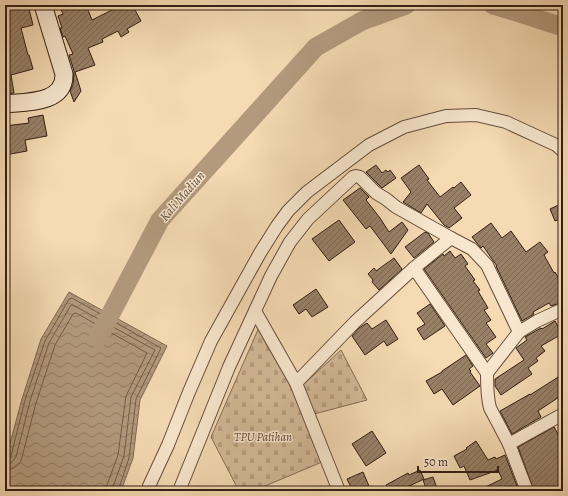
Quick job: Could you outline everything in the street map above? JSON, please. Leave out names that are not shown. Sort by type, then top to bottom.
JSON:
[{"type":"street","points":[[5,104],[49,98],[59,90],[64,80],[64,74],[43,5]]},
{"type":"street","points":[[148,491],[211,341],[260,252],[288,211],[307,192],[369,145],[404,128],[446,116],[476,114],[506,122],[556,145],[563,151]]},
{"type":"street","points":[[179,491],[229,367],[271,276],[290,242],[308,219],[336,192],[356,176],[360,177],[376,194],[406,213],[472,249],[487,265],[519,332]]},
{"type":"street","points":[[296,383],[355,322],[414,268],[451,238]]},
{"type":"street","points":[[414,268],[487,373],[490,408],[509,444],[527,491]]},
{"type":"street","points":[[487,373],[519,332],[537,321],[563,309]]},
{"type":"street","points":[[255,311],[296,383],[340,491]]},
{"type":"street","points":[[509,444],[563,414]]},
{"type":"green space","name":"TPU Patihan","points":[[260,325],[286,368],[322,462],[253,491],[239,491],[211,437]]},
{"type":"green space","name":"TPU Patihan","points":[[341,350],[367,400],[314,414],[303,385]]},
{"type":"water","points":[[69,292],[167,346],[140,400],[133,458],[121,491],[5,491],[5,462],[22,399],[41,339]]},
{"type":"building","points":[[5,5],[28,5],[33,25],[21,28],[33,69],[11,75],[14,93],[5,94]]},
{"type":"building","points":[[59,5],[86,5],[92,20],[122,5],[128,5],[131,10],[134,8],[141,21],[127,29],[129,32],[121,37],[118,31],[102,39],[103,42],[88,48],[95,65],[75,72],[81,91],[74,102],[70,91],[73,85],[74,71],[69,55],[73,54],[65,36],[63,37],[60,28],[62,28],[58,16],[63,14]]},
{"type":"building","points":[[43,115],[47,136],[25,140],[27,151],[5,155],[5,126],[29,123],[28,118]]},
{"type":"building","points":[[376,165],[382,173],[386,170],[388,172],[390,170],[396,178],[382,188],[366,172]]},
{"type":"building","points":[[419,165],[429,179],[427,180],[440,197],[461,182],[471,195],[454,208],[462,218],[449,228],[444,225],[427,204],[421,213],[403,202],[411,192],[401,178]]},
{"type":"building","points":[[360,188],[369,197],[366,200],[389,232],[402,222],[408,230],[391,254],[370,226],[366,229],[343,200]]},
{"type":"building","points":[[563,203],[563,218],[555,221],[550,209]]},
{"type":"building","points":[[339,220],[355,242],[329,261],[312,239]]},
{"type":"building","points":[[491,223],[502,238],[511,231],[526,252],[540,242],[548,252],[544,255],[563,286],[563,302],[551,306],[549,303],[533,312],[534,314],[522,321],[497,266],[483,246],[481,248],[472,237]]},
{"type":"building","points":[[425,232],[428,233],[434,242],[414,258],[405,247]]},
{"type":"building","points":[[450,251],[455,258],[461,254],[468,264],[465,266],[475,280],[473,281],[480,290],[478,291],[488,308],[484,310],[491,320],[486,323],[496,337],[486,344],[493,353],[486,358],[424,269],[443,254],[444,256]]},
{"type":"building","points":[[394,258],[402,269],[379,290],[372,282],[373,280],[368,274],[374,268],[376,271]]},
{"type":"building","points":[[316,289],[328,307],[312,317],[306,309],[299,314],[293,305]]},
{"type":"building","points":[[430,304],[445,326],[424,340],[417,329],[425,324],[417,313]]},
{"type":"building","points":[[386,320],[398,339],[387,346],[384,341],[365,355],[352,336],[359,328],[367,323],[372,329]]},
{"type":"building","points":[[555,321],[562,334],[541,346],[545,351],[536,358],[538,361],[528,368],[532,374],[501,395],[495,386],[495,379],[524,360],[516,348],[527,340],[525,337]]},
{"type":"building","points":[[466,355],[473,366],[469,369],[471,371],[470,372],[480,386],[453,405],[442,389],[434,394],[426,381]]},
{"type":"building","points":[[563,374],[563,393],[538,411],[541,417],[512,434],[500,411],[530,395]]},
{"type":"building","points":[[554,427],[559,436],[563,434],[563,491],[534,491],[518,447]]},
{"type":"building","points":[[372,431],[386,453],[366,466],[352,444]]},
{"type":"building","points":[[476,441],[488,460],[495,457],[496,459],[505,455],[519,491],[477,491],[502,479],[498,470],[470,480],[464,466],[460,468],[454,456],[467,449],[466,448]]},
{"type":"building","points":[[420,470],[424,479],[399,491],[389,491],[386,485],[408,473],[409,475]]},
{"type":"building","points":[[363,472],[369,486],[359,491],[353,491],[347,479]]},
{"type":"building","points":[[433,477],[438,491],[427,491],[423,480]]},
{"type":"waterway","name":"Kali Madiun","points":[[98,338],[160,220],[316,47],[362,21],[406,5]]},
{"type":"waterway","name":"Kali Madiun","points":[[493,5],[563,27]]}]
